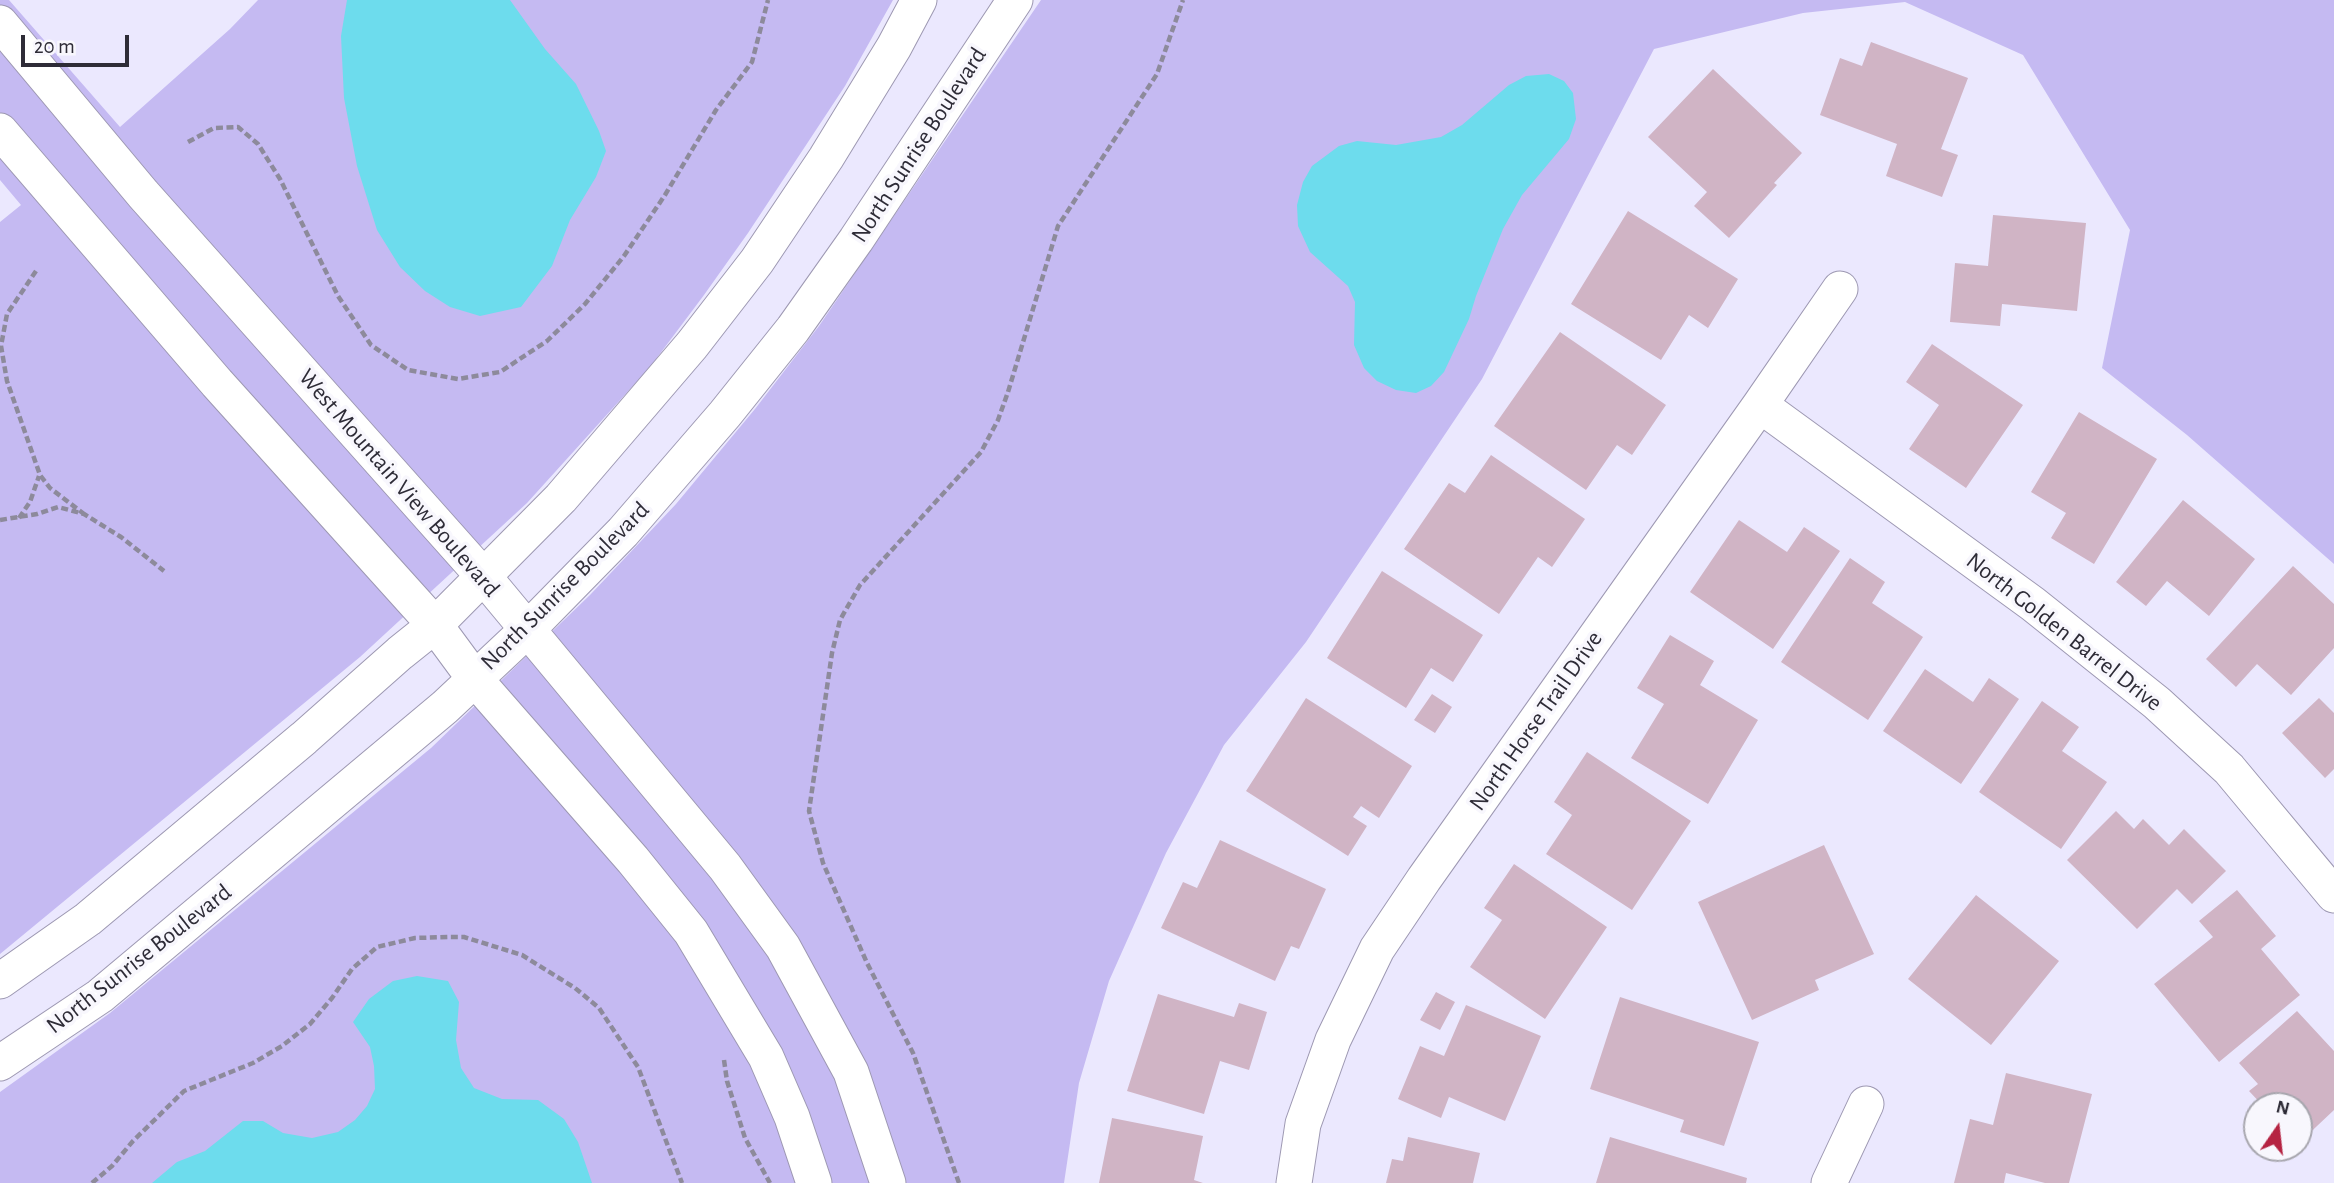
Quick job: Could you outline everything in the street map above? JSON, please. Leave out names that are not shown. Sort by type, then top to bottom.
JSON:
[{"type":"street","points":[[0,981],[88,919],[435,625],[561,498],[692,345],[757,261],[833,147],[894,47],[919,0]]},
{"type":"street","name":"North Sunrise Boulevard","points":[[0,1063],[100,996],[445,707],[527,630],[623,532],[725,414],[793,329],[856,240],[1015,0]]},
{"type":"street","name":"West Mountain View Boulevard","points":[[0,23],[143,194],[484,577],[718,859],[783,947],[851,1072],[888,1183]]},
{"type":"street","points":[[0,131],[217,383],[435,625],[474,678],[625,850],[691,932],[766,1057],[792,1117],[814,1183]]},
{"type":"street","name":"North Horse Trail Drive","points":[[1294,1183],[1303,1124],[1333,1040],[1377,949],[1840,289]]},
{"type":"street","name":"North Golden Barrel Drive","points":[[1760,405],[2033,604],[2157,703],[2230,769],[2334,895]]},
{"type":"street","points":[[1829,1183],[1866,1104]]},
{"type":"path","points":[[188,142],[214,128],[239,127],[258,144],[280,179],[338,296],[371,345],[408,370],[458,379],[500,372],[547,341],[585,304],[624,256],[665,195],[716,110],[752,62],[768,0]]},
{"type":"path","points":[[959,1183],[913,1053],[866,963],[823,863],[809,811],[832,653],[840,620],[860,585],[981,452],[998,420],[1008,393],[1058,226],[1157,74],[1184,0]]},
{"type":"path","points":[[36,271],[7,314],[1,346],[7,381],[40,475],[50,488],[121,537],[164,571]]},
{"type":"path","points":[[19,519],[30,502],[40,475]]},
{"type":"path","points":[[0,520],[19,519],[58,508],[84,514]]},
{"type":"path","points":[[92,1183],[112,1166],[133,1141],[184,1091],[253,1063],[282,1046],[310,1024],[352,970],[377,947],[415,938],[449,937],[464,937],[522,954],[575,988],[599,1008],[638,1067],[682,1183]]},
{"type":"path","points":[[723,1054],[727,1081],[745,1139],[770,1183]]},
{"type":"shaded area","points":[[0,0],[9,0],[120,127],[230,29],[258,0],[893,0],[845,86],[704,295],[650,367],[527,503],[360,657],[0,954],[0,222],[21,205],[0,180]]},
{"type":"shaded area","points":[[1041,0],[2334,0],[2334,564],[2187,435],[2102,368],[2130,230],[2023,55],[1905,2],[1803,13],[1654,49],[1482,379],[1306,642],[1224,745],[1166,853],[1109,981],[1079,1083],[1064,1183],[0,1183],[0,1092],[110,1013],[431,748],[590,595],[676,504],[819,326]]},
{"type":"water","points":[[347,0],[510,0],[545,49],[576,84],[606,151],[596,177],[570,220],[552,266],[521,307],[480,316],[450,307],[425,291],[400,267],[377,230],[357,166],[344,98],[341,36]]},
{"type":"water","points":[[1549,74],[1564,81],[1573,93],[1576,119],[1569,139],[1522,195],[1503,229],[1469,319],[1444,372],[1431,386],[1416,393],[1396,390],[1377,381],[1364,368],[1354,345],[1355,302],[1348,286],[1310,252],[1298,226],[1297,205],[1303,182],[1312,166],[1339,146],[1357,141],[1396,145],[1441,137],[1462,125],[1509,85],[1526,76]]},
{"type":"water","points":[[417,976],[448,981],[459,1002],[456,1040],[461,1068],[474,1088],[502,1099],[538,1100],[564,1119],[578,1142],[592,1183],[152,1183],[177,1162],[205,1151],[243,1121],[263,1121],[283,1133],[312,1138],[338,1132],[355,1120],[367,1106],[375,1089],[370,1047],[353,1022],[369,999],[393,981]]},
{"type":"building","points":[[1871,42],[1968,78],[1941,149],[1958,155],[1942,197],[1886,176],[1897,144],[1820,115],[1840,58],[1862,66]]},
{"type":"building","points":[[1713,69],[1802,153],[1729,238],[1694,206],[1707,192],[1648,137]]},
{"type":"building","points":[[1628,211],[1738,279],[1708,328],[1689,315],[1661,360],[1571,304]]},
{"type":"building","points":[[1993,215],[2086,223],[2077,311],[2002,304],[2000,326],[1950,322],[1955,263],[1988,266]]},
{"type":"building","points":[[1560,332],[1666,405],[1632,455],[1617,445],[1586,490],[1494,426]]},
{"type":"building","points":[[1932,344],[2023,405],[1966,488],[1909,449],[1939,405],[1906,382]]},
{"type":"building","points":[[2079,412],[2157,459],[2094,564],[2051,538],[2066,513],[2031,492]]},
{"type":"building","points":[[1491,455],[1585,519],[1552,567],[1538,557],[1499,614],[1404,549],[1449,483],[1465,493]]},
{"type":"building","points":[[2183,500],[2255,559],[2209,616],[2167,581],[2146,606],[2116,582]]},
{"type":"building","points":[[1739,520],[1787,552],[1804,527],[1840,551],[1773,649],[1690,592]]},
{"type":"building","points":[[1850,558],[1885,582],[1872,603],[1923,637],[1868,720],[1781,662]]},
{"type":"building","points":[[2293,566],[2334,604],[2334,648],[2291,695],[2257,664],[2236,687],[2206,659]]},
{"type":"building","points":[[1382,571],[1483,635],[1453,682],[1431,668],[1406,708],[1327,658]]},
{"type":"building","points":[[1670,635],[1714,661],[1700,685],[1758,720],[1708,804],[1631,758],[1664,704],[1637,688]]},
{"type":"building","points":[[1925,669],[1973,702],[1989,678],[2019,699],[1961,784],[1883,731]]},
{"type":"building","points":[[1432,694],[1452,707],[1435,733],[1414,720]]},
{"type":"building","points":[[1306,698],[1412,766],[1379,818],[1361,806],[1353,817],[1367,826],[1348,856],[1246,791]]},
{"type":"building","points":[[2319,698],[2334,713],[2334,769],[2325,778],[2282,733]]},
{"type":"building","points":[[2042,701],[2079,727],[2062,751],[2107,782],[2061,849],[1979,792]]},
{"type":"building","points":[[1587,752],[1691,821],[1632,910],[1546,854],[1572,815],[1554,802]]},
{"type":"building","points":[[2116,811],[2134,829],[2143,819],[2169,845],[2184,829],[2226,871],[2192,904],[2177,889],[2137,929],[2067,860]]},
{"type":"building","points":[[1220,840],[1326,889],[1299,949],[1291,946],[1275,981],[1161,928],[1183,882],[1197,888]]},
{"type":"building","points":[[1824,845],[1874,954],[1815,980],[1819,990],[1752,1020],[1698,902]]},
{"type":"building","points":[[1514,864],[1607,927],[1545,1019],[1470,967],[1502,920],[1484,908]]},
{"type":"building","points":[[2237,890],[2276,936],[2261,949],[2300,995],[2219,1062],[2154,984],[2213,937],[2199,921]]},
{"type":"building","points":[[1976,895],[2059,961],[1991,1045],[1908,979]]},
{"type":"building","points":[[1436,992],[1455,1002],[1440,1030],[1420,1020]]},
{"type":"building","points":[[1158,994],[1234,1017],[1239,1003],[1267,1012],[1249,1070],[1220,1061],[1204,1114],[1127,1091]]},
{"type":"building","points":[[1620,997],[1759,1042],[1724,1146],[1680,1132],[1684,1120],[1590,1089]]},
{"type":"building","points":[[1466,1005],[1541,1036],[1505,1121],[1449,1097],[1441,1118],[1398,1099],[1420,1046],[1444,1056]]},
{"type":"building","points":[[2297,1011],[2334,1051],[2334,1110],[2313,1130],[2313,1092],[2250,1092],[2258,1084],[2239,1063]]},
{"type":"building","points":[[2006,1073],[2092,1094],[2069,1183],[2045,1183],[2006,1173],[2004,1183],[1954,1183],[1970,1119],[1993,1125]]},
{"type":"building","points":[[1112,1118],[1203,1136],[1194,1180],[1203,1183],[1099,1183]]},
{"type":"building","points":[[1408,1137],[1480,1153],[1473,1183],[1386,1183],[1392,1159],[1403,1161]]},
{"type":"building","points":[[1610,1137],[1747,1178],[1746,1183],[1596,1183]]}]
